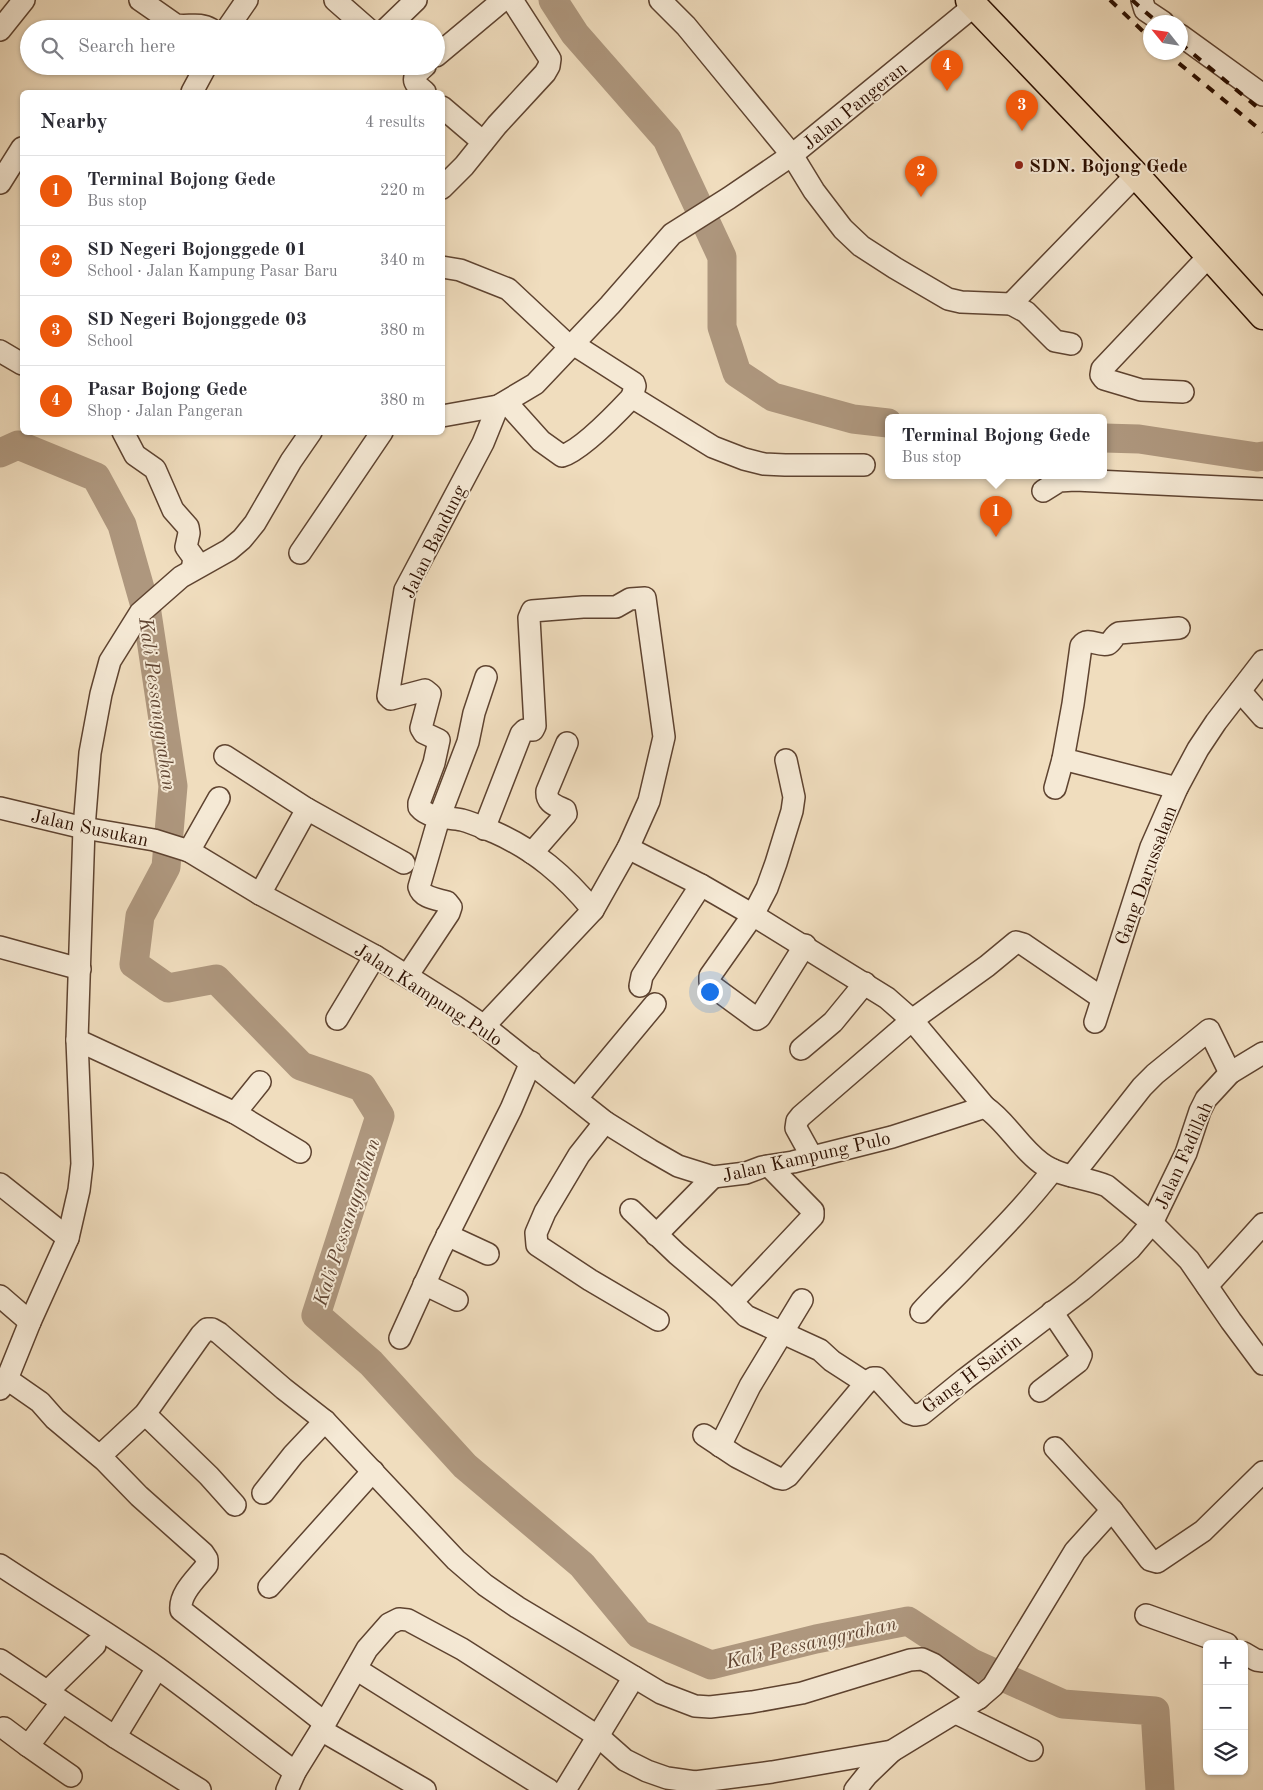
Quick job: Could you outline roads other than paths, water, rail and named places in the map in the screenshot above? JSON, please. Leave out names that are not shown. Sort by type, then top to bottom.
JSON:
[{"type":"main road","points":[[971,3],[1136,175],[1263,316]]},
{"type":"street","points":[[0,30],[24,0]]},
{"type":"street","points":[[140,0],[169,20]]},
{"type":"street","points":[[233,20],[247,0]]},
{"type":"street","points":[[335,0],[358,20]]},
{"type":"street","points":[[395,20],[416,0]]},
{"type":"street","points":[[445,48],[503,0]]},
{"type":"street","points":[[445,185],[464,166],[549,66],[550,59],[512,0]]},
{"type":"street","points":[[660,0],[686,26],[792,155],[814,191],[843,229],[861,246],[948,299],[961,302],[1011,304],[1026,312],[1055,341],[1071,344]]},
{"type":"street","points":[[1142,0],[1145,10],[1152,15]]},
{"type":"street","name":"Jalan Pangeran","points":[[572,346],[672,234],[792,155],[971,3]]},
{"type":"street","points":[[1188,41],[1263,95]]},
{"type":"street","points":[[193,90],[201,75]]},
{"type":"street","points":[[415,75],[416,85],[422,90]]},
{"type":"street","points":[[445,110],[483,142]]},
{"type":"street","points":[[1,179],[20,151]]},
{"type":"street","points":[[1011,304],[1136,175]]},
{"type":"street","points":[[1183,392],[1141,390],[1104,379],[1101,375],[1102,368],[1208,256]]},
{"type":"street","points":[[445,268],[460,270],[508,289],[572,346],[634,383],[635,386],[632,397],[610,420],[568,454],[562,456],[541,441],[502,404]]},
{"type":"street","points":[[445,415],[502,404],[535,384],[572,346]]},
{"type":"street","points":[[632,397],[713,447],[744,459],[778,465],[864,465]]},
{"type":"street","name":"Jalan Bandung","points":[[438,818],[421,810],[419,807],[439,740],[422,730],[430,699],[429,692],[425,690],[391,698],[388,694],[405,590],[502,404]]},
{"type":"street","points":[[125,435],[135,455],[155,469],[173,510],[188,527],[189,534],[186,547],[194,558],[187,574]]},
{"type":"street","points":[[309,435],[291,461],[255,524],[242,539],[229,550],[187,574],[140,613],[110,661],[90,752],[84,828],[77,1040],[82,1164],[79,1190],[68,1238],[4,1384],[40,1402],[55,1419],[100,1456],[140,1496],[203,1553],[207,1559],[207,1565],[183,1596],[180,1603],[181,1610],[323,1727],[425,1790]]},
{"type":"street","points":[[300,553],[380,435]]},
{"type":"street","points":[[1044,491],[1059,481],[1075,480],[1263,489]]},
{"type":"street","points":[[484,829],[520,734],[525,730],[533,730],[535,726],[529,618],[532,612],[616,607],[630,599],[645,598],[664,736],[648,801],[628,848],[593,910],[484,1026]]},
{"type":"street","points":[[1055,788],[1064,759],[1074,704],[1080,646],[1082,643],[1086,641],[1107,644],[1119,632],[1179,628]]},
{"type":"street","name":"Gang Darussalam","points":[[1095,1022],[1151,847],[1178,788],[1198,749],[1216,722],[1263,661]]},
{"type":"street","points":[[407,976],[449,913],[451,907],[447,902],[424,895],[419,887],[438,818],[468,742],[474,714],[486,677]]},
{"type":"street","points":[[1240,691],[1263,717]]},
{"type":"street","points":[[532,853],[566,814],[565,810],[549,801],[546,797],[547,790],[567,742]]},
{"type":"street","points":[[225,756],[307,809],[404,862]]},
{"type":"street","points":[[1064,759],[1178,788]]},
{"type":"street","points":[[786,760],[794,797],[792,811],[776,864],[767,888],[753,914],[710,976],[710,982],[712,986],[757,1019],[805,945]]},
{"type":"street","points":[[185,849],[219,798]]},
{"type":"street","name":"Jalan Susukan","points":[[0,808],[84,828],[154,840],[185,849]]},
{"type":"street","points":[[260,894],[307,809]]},
{"type":"street","points":[[438,818],[464,821],[512,841],[532,853],[573,885],[593,910]]},
{"type":"street","points":[[628,848],[753,914],[887,998],[912,1020],[985,1107],[997,1116],[1040,1162],[1063,1173],[1107,1186],[1152,1224],[1189,1260],[1263,1364]]},
{"type":"street","name":"Jalan Kampung Pulo","points":[[185,849],[260,894],[376,956],[484,1026],[532,1062],[605,1122],[678,1166],[712,1177],[746,1172],[892,1137],[985,1107]]},
{"type":"street","points":[[640,986],[642,976],[701,885]]},
{"type":"street","points":[[812,1157],[796,1128],[797,1121],[912,1020],[987,966],[1016,942],[1023,944],[1102,998]]},
{"type":"street","points":[[0,947],[80,969]]},
{"type":"street","points":[[337,1019],[376,956]]},
{"type":"street","points":[[801,1049],[833,1022],[865,983]]},
{"type":"street","points":[[576,1099],[654,1004]]},
{"type":"street","points":[[921,1312],[1030,1200],[1063,1173],[1154,1074],[1209,1030],[1230,1073]]},
{"type":"street","points":[[77,1040],[235,1113],[300,1152]]},
{"type":"street","name":"Jalan Fadillah","points":[[1152,1224],[1186,1153],[1206,1099],[1230,1073],[1263,1053]]},
{"type":"street","points":[[400,1338],[447,1235],[511,1109],[532,1062]]},
{"type":"street","points":[[235,1113],[260,1082]]},
{"type":"street","points":[[605,1122],[579,1155],[545,1212],[536,1232],[537,1245],[590,1280],[658,1320]]},
{"type":"street","points":[[732,1302],[813,1216],[813,1211],[769,1166]]},
{"type":"street","points":[[656,1235],[712,1177]]},
{"type":"street","points":[[0,1184],[68,1238]]},
{"type":"street","points":[[631,1210],[746,1316],[782,1334],[820,1350],[832,1361],[866,1383],[784,1479],[778,1478],[737,1457],[712,1441],[750,1386],[782,1334],[802,1300]]},
{"type":"street","name":"Gang H Sairin","points":[[866,1383],[873,1378],[877,1378],[909,1413],[915,1416],[922,1414],[1082,1290],[1130,1250],[1152,1224]]},
{"type":"street","points":[[1207,1286],[1263,1224]]},
{"type":"street","points":[[447,1235],[488,1254]]},
{"type":"street","points":[[424,1284],[457,1300]]},
{"type":"street","points":[[0,1296],[30,1322]]},
{"type":"street","points":[[1040,1390],[1078,1362],[1081,1355],[1052,1312]]},
{"type":"street","points":[[100,1456],[145,1414],[207,1328],[212,1329],[284,1389],[325,1420],[456,1560],[485,1585],[517,1607],[634,1677],[681,1702],[695,1706],[710,1707],[752,1702],[802,1693],[910,1660],[922,1659],[986,1692]]},
{"type":"street","points":[[145,1414],[209,1476],[234,1505]]},
{"type":"street","points":[[263,1493],[325,1420]]},
{"type":"street","points":[[1055,1448],[1112,1510],[1150,1560],[1157,1562],[1203,1531],[1263,1472]]},
{"type":"street","points":[[268,1587],[373,1472]]},
{"type":"street","points":[[855,1790],[867,1775],[892,1751],[956,1713],[986,1692],[1010,1660],[1075,1551],[1112,1510]]},
{"type":"street","points":[[0,1565],[62,1606],[92,1623],[158,1668],[291,1781],[367,1649],[389,1624],[399,1619],[408,1620],[462,1649],[599,1737],[625,1760],[667,1778],[694,1782],[772,1772],[892,1751]]},
{"type":"street","points":[[1146,1615],[1216,1640]]},
{"type":"street","points":[[28,1746],[55,1697],[96,1645]]},
{"type":"street","points":[[1248,1655],[1256,1660],[1263,1661]]},
{"type":"street","points":[[0,1660],[115,1737],[200,1790]]},
{"type":"street","points":[[115,1737],[158,1668]]},
{"type":"street","points":[[356,1669],[549,1790]]},
{"type":"street","points":[[565,1790],[634,1677]]},
{"type":"street","points":[[956,1713],[1032,1750]]},
{"type":"street","points":[[4,1728],[71,1776]]},
{"type":"waterway","points":[[553,0],[575,34],[667,139],[722,257],[722,327],[737,373],[773,397],[853,419],[885,423]]},
{"type":"waterway","points":[[1107,438],[1139,439],[1257,457],[1263,456]]},
{"type":"waterway","name":"Kali Pessanggrahan","points":[[0,453],[18,445],[96,477],[122,525],[147,613],[173,786],[166,867],[140,916],[134,964],[168,988],[216,979],[301,1066],[362,1087],[380,1116],[316,1315],[371,1363],[465,1466],[582,1565],[639,1634],[711,1665],[816,1639],[908,1621],[972,1663],[1063,1704],[1155,1711],[1160,1790]]},
{"type":"railway","points":[[1110,0],[1143,31]]},
{"type":"railway","points":[[1132,0],[1149,15]]},
{"type":"railway","points":[[1188,50],[1263,112]]},
{"type":"railway","points":[[1175,60],[1263,132]]},
{"type":"place","name":"Pasar Bojong Gede","points":[[947,91]]},
{"type":"place","name":"SD Negeri Bojonggede 03","points":[[1022,131]]},
{"type":"place","name":"SDN. Bojong Gede","points":[[1019,165]]},
{"type":"place","name":"SD Negeri Bojonggede 01","points":[[921,197]]},
{"type":"place","name":"Terminal Bojong Gede","points":[[996,537]]}]
